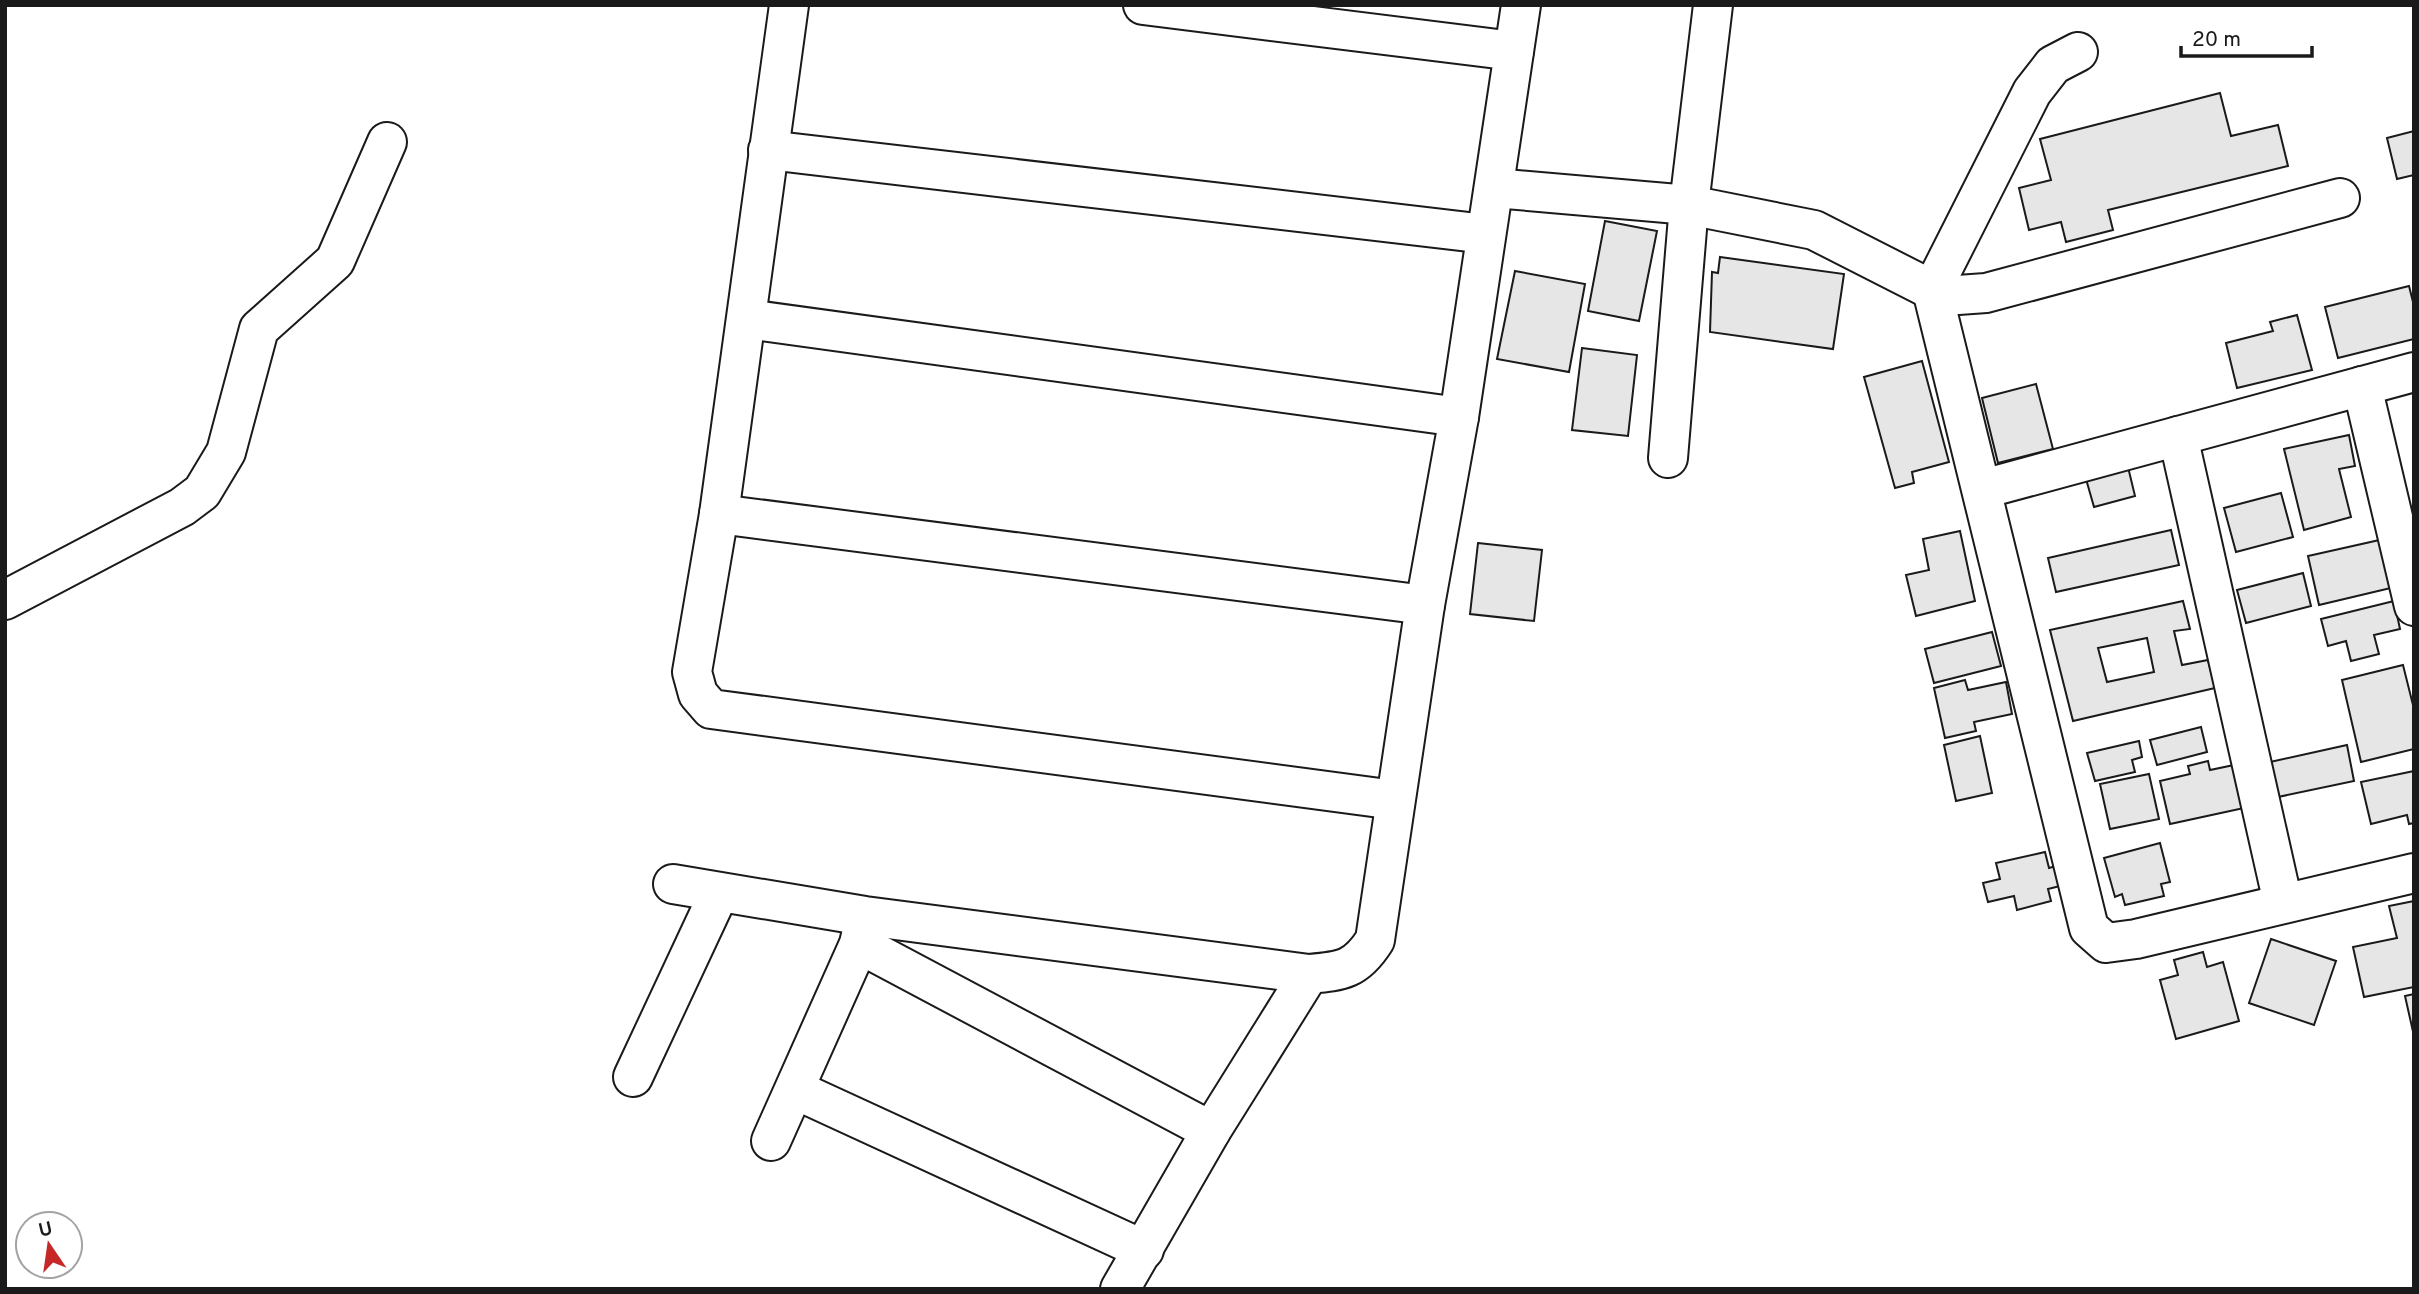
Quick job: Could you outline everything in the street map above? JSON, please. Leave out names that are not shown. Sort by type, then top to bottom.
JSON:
[{"type":"street","points":[[789,5],[719,514],[692,672],[698,694],[711,709],[1395,800]]},
{"type":"street","points":[[1143,5],[1514,51]]},
{"type":"street","points":[[673,884],[719,893],[862,930],[1308,974],[1340,971],[1362,960],[1375,940],[1425,605],[1459,418],[1521,5]]},
{"type":"street","points":[[1668,458],[1689,205],[1713,5]]},
{"type":"street","points":[[2078,52],[2053,65],[2032,92],[1922,285],[1983,489],[2089,928],[2106,943],[2136,939],[2414,873]]},
{"type":"street","points":[[5,600],[182,507],[202,492],[226,452],[259,329],[335,261],[387,142]]},
{"type":"street","points":[[768,150],[1486,234]]},
{"type":"street","points":[[1494,188],[1689,205],[1814,230],[1922,285],[1958,295],[1986,293],[2340,198]]},
{"type":"street","points":[[747,319],[1459,418]]},
{"type":"street","points":[[1983,489],[2414,372]]},
{"type":"street","points":[[2362,386],[2414,606]]},
{"type":"street","points":[[2178,436],[2283,903]]},
{"type":"street","points":[[719,514],[1425,605]]},
{"type":"street","points":[[633,1077],[719,893]]},
{"type":"street","points":[[771,1141],[796,1090],[862,930]]},
{"type":"street","points":[[862,930],[1211,1131]]},
{"type":"street","points":[[1120,1289],[1211,1131],[1308,974]]},
{"type":"street","points":[[796,1090],[1144,1250]]},
{"type":"building","points":[[2220,93],[2231,136],[2278,125],[2288,166],[2108,210],[2113,230],[2066,242],[2061,222],[2029,230],[2019,188],[2051,180],[2040,139]]},
{"type":"building","points":[[2414,131],[2414,175],[2397,179],[2387,138]]},
{"type":"building","points":[[1605,221],[1657,231],[1639,321],[1588,311]]},
{"type":"building","points":[[1720,257],[1844,274],[1833,349],[1710,332],[1712,272],[1718,273]]},
{"type":"building","points":[[1515,271],[1585,284],[1569,372],[1497,359]]},
{"type":"building","points":[[2409,286],[2414,306],[2414,339],[2338,358],[2325,307]]},
{"type":"building","points":[[2297,315],[2312,370],[2237,388],[2226,343],[2273,331],[2270,322]]},
{"type":"building","points":[[1582,348],[1637,355],[1628,436],[1572,430]]},
{"type":"building","points":[[1922,361],[1949,462],[1912,472],[1914,483],[1895,488],[1864,377]]},
{"type":"building","points":[[2036,384],[2053,449],[1998,463],[1982,398]]},
{"type":"building","points":[[2349,435],[2355,466],[2339,469],[2351,517],[2304,530],[2284,449]]},
{"type":"building","points":[[2128,467],[2135,496],[2094,507],[2086,479]]},
{"type":"building","points":[[2281,493],[2293,537],[2236,552],[2224,508]]},
{"type":"building","points":[[2171,530],[2179,565],[2056,592],[2048,558]]},
{"type":"building","points":[[1960,531],[1975,601],[1916,616],[1906,575],[1929,570],[1923,539]]},
{"type":"building","points":[[2384,539],[2395,587],[2319,605],[2308,556]]},
{"type":"building","points":[[1478,543],[1542,550],[1534,621],[1470,614]]},
{"type":"building","points":[[2303,573],[2311,606],[2246,623],[2237,590]]},
{"type":"building","points":[[2183,601],[2190,629],[2174,631],[2182,665],[2208,660],[2215,688],[2073,721],[2050,630]],"holes":[[[2147,638],[2154,672],[2107,682],[2098,648]]]},
{"type":"building","points":[[2394,601],[2400,629],[2374,635],[2379,654],[2351,661],[2346,641],[2328,646],[2321,619]]},
{"type":"building","points":[[1992,632],[2001,666],[1934,683],[1925,649]]},
{"type":"building","points":[[2403,665],[2414,709],[2414,749],[2361,762],[2342,680]]},
{"type":"building","points":[[1965,680],[1968,690],[2006,682],[2012,714],[1974,722],[1976,731],[1945,738],[1934,688]]},
{"type":"building","points":[[2201,727],[2207,752],[2157,765],[2150,740]]},
{"type":"building","points":[[1980,736],[1992,793],[1956,801],[1944,745]]},
{"type":"building","points":[[2139,741],[2142,757],[2132,760],[2135,772],[2095,781],[2087,753]]},
{"type":"building","points":[[2347,745],[2354,781],[2278,797],[2270,762]]},
{"type":"building","points":[[2208,761],[2210,770],[2234,765],[2244,808],[2170,824],[2160,781],[2190,774],[2188,766]]},
{"type":"building","points":[[2414,771],[2414,823],[2409,824],[2407,815],[2371,824],[2361,782]]},
{"type":"building","points":[[2149,774],[2159,819],[2110,829],[2100,784]]},
{"type":"building","points":[[2160,843],[2170,882],[2161,884],[2164,896],[2125,905],[2122,894],[2115,897],[2104,858]]},
{"type":"building","points":[[2045,852],[2049,868],[2056,866],[2060,886],[2048,889],[2051,901],[2017,910],[2014,896],[1988,902],[1983,883],[2000,879],[1996,863]]},
{"type":"building","points":[[2414,901],[2414,987],[2364,997],[2353,947],[2397,938],[2389,906]]},
{"type":"building","points":[[2271,939],[2336,961],[2314,1025],[2249,1003]]},
{"type":"building","points":[[2203,952],[2207,967],[2223,962],[2239,1021],[2176,1039],[2160,980],[2178,975],[2174,960]]},
{"type":"building","points":[[2414,994],[2414,1036],[2405,996]]}]
